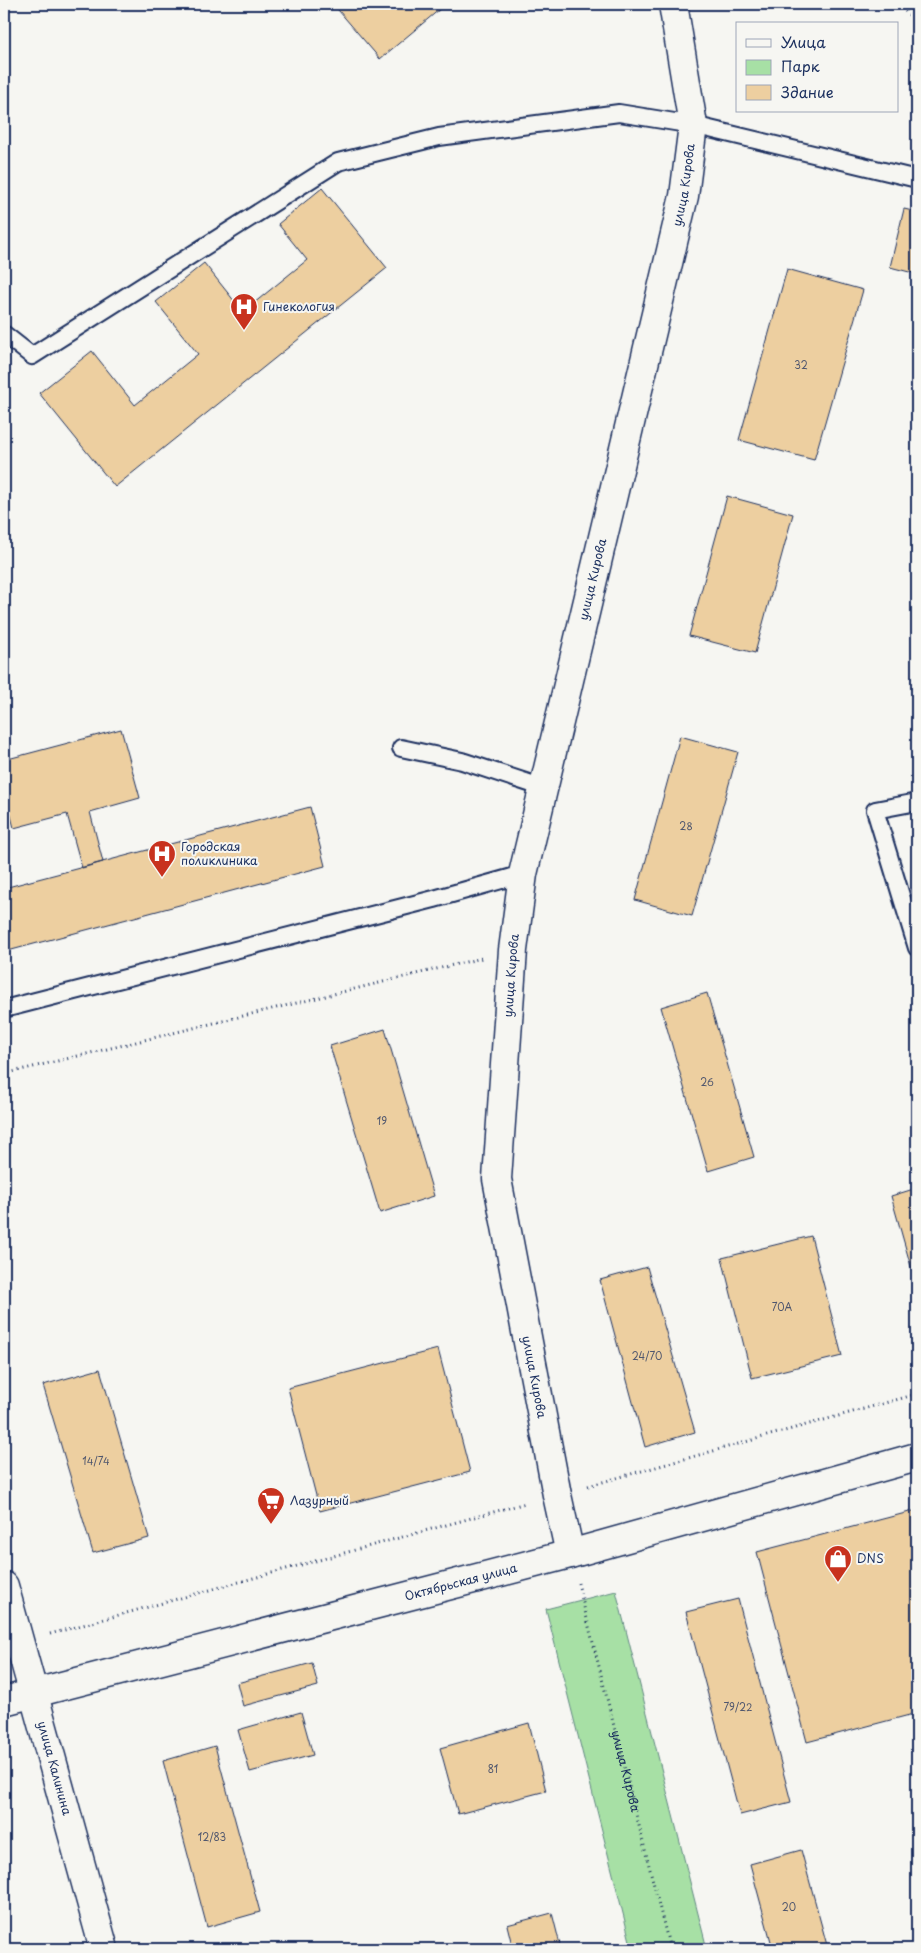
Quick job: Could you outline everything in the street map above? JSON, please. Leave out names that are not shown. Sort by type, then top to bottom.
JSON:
[{"type":"main road","name":"улица Кирова","points":[[570,1554],[497,1179],[513,950],[523,874],[684,196],[693,125],[673,4]]},
{"type":"main road","name":"Октябрьская улица","points":[[4,1701],[570,1554],[917,1456]]},
{"type":"main road","name":"улица Калинина","points":[[4,1586],[104,1949]]},
{"type":"lane","points":[[4,334],[32,356],[338,162],[439,137],[619,113],[693,125],[917,178]]},
{"type":"lane","points":[[401,748],[462,761],[544,788]]},
{"type":"lane","points":[[917,802],[875,810],[917,948]]},
{"type":"lane","points":[[4,1009],[523,874]]},
{"type":"path","points":[[898,4],[917,23]]},
{"type":"path","points":[[4,1074],[513,950]]},
{"type":"path","points":[[19,1643],[917,1394]]},
{"type":"path","name":"улица Кирова","points":[[570,1554],[670,1949]]},
{"type":"green space","points":[[616,1591],[707,1949],[632,1949],[546,1609]]},
{"type":"building","points":[[333,4],[446,4],[380,59]]},
{"type":"building","name":"Гинекология","points":[[322,188],[387,268],[115,487],[39,393],[92,351],[135,405],[198,354],[156,302],[204,263],[243,312],[307,260],[278,224]]},
{"type":"building","points":[[904,209],[917,212],[917,274],[890,267]]},
{"type":"building","points":[[787,269],[863,290],[814,460],[739,440]]},
{"type":"building","points":[[727,496],[793,514],[755,653],[689,636]]},
{"type":"building","points":[[121,729],[140,798],[90,812],[103,862],[82,868],[67,814],[14,828],[4,788],[4,760]]},
{"type":"building","points":[[680,736],[738,752],[692,916],[635,900]]},
{"type":"building","name":"Городская поликлиника","points":[[310,807],[325,866],[4,952],[4,888]]},
{"type":"building","points":[[707,993],[754,1157],[708,1171],[661,1007]]},
{"type":"building","points":[[385,1029],[434,1196],[380,1213],[330,1046]]},
{"type":"building","points":[[917,1188],[917,1288],[891,1196]]},
{"type":"building","points":[[811,1236],[842,1356],[752,1378],[722,1258]]},
{"type":"building","points":[[647,1267],[695,1432],[645,1447],[600,1280]]},
{"type":"building","points":[[438,1349],[470,1472],[320,1511],[288,1388]]},
{"type":"building","points":[[100,1369],[149,1538],[93,1553],[43,1385]]},
{"type":"building","points":[[917,1510],[917,1713],[807,1742],[757,1552]]},
{"type":"building","points":[[738,1599],[791,1802],[740,1815],[686,1612]]},
{"type":"building","points":[[312,1663],[318,1686],[243,1706],[237,1683]]},
{"type":"building","points":[[301,1712],[313,1755],[250,1772],[238,1730]]},
{"type":"building","points":[[529,1723],[546,1791],[458,1814],[440,1748]]},
{"type":"building","points":[[215,1746],[260,1912],[207,1927],[163,1761]]},
{"type":"building","points":[[801,1850],[828,1949],[773,1949],[750,1864]]},
{"type":"building","points":[[552,1913],[561,1949],[513,1949],[507,1925]]},
{"type":"place","name":"Гинекология","points":[[244,331]]},
{"type":"place","name":"Городская поликлиника","points":[[162,878]]},
{"type":"place","name":"Лазурный","points":[[271,1525]]},
{"type":"place","name":"DNS","points":[[838,1583]]}]
